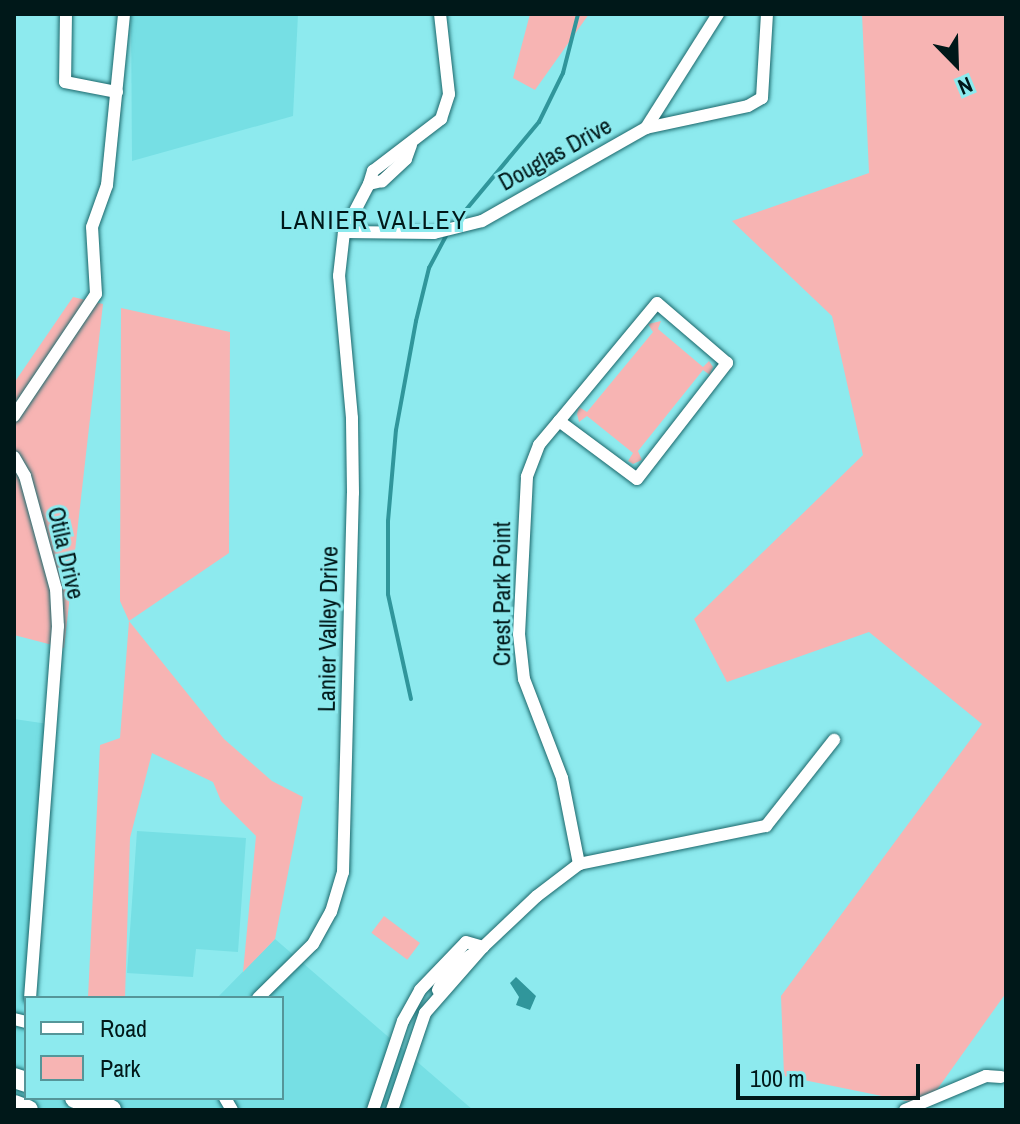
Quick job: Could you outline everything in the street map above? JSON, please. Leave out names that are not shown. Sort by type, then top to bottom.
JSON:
[{"type":"main road","points":[[81,1100],[111,1110]]},
{"type":"main road","points":[[14,1105],[28,1110]]},
{"type":"street","points":[[66,14],[65,82],[117,92]]},
{"type":"street","points":[[14,416],[96,294],[92,227],[107,185],[124,14]]},
{"type":"street","points":[[344,232],[373,171],[411,145],[441,119],[449,94],[440,14]]},
{"type":"street","name":"Douglas Drive","points":[[646,128],[718,14]]},
{"type":"street","name":"Douglas Drive","points":[[344,232],[434,233],[482,221],[646,128],[748,106],[762,98],[767,14]]},
{"type":"street","name":"Lanier Valley Drive","points":[[260,996],[313,944],[331,912],[343,872],[353,493],[352,418],[339,303],[344,232]]},
{"type":"street","name":"Crest Park Point","points":[[559,421],[637,479],[727,363],[657,303],[539,445],[527,477],[519,634],[524,679],[555,756],[579,864]]},
{"type":"street","name":"Otila Drive","points":[[14,457],[25,476],[56,589],[58,626],[30,996]]},
{"type":"street","points":[[373,1110],[407,1013],[448,970],[483,947],[579,864],[766,826],[834,740]]},
{"type":"street","points":[[392,1110],[423,1019],[448,970],[466,942],[483,947]]},
{"type":"street","points":[[407,1013],[423,1019]]},
{"type":"street","points":[[905,1110],[986,1076],[1001,1077]]},
{"type":"shaded area","points":[[131,14],[298,14],[293,116],[132,161]]},
{"type":"shaded area","points":[[14,719],[55,725],[36,996],[24,996],[24,1100],[284,1100],[284,996],[219,996],[275,939],[473,1110],[14,1110]]},
{"type":"shaded area","points":[[137,831],[246,838],[238,952],[196,949],[193,977],[127,973]]},
{"type":"shaded area","points":[[516,977],[536,996],[530,1010],[516,1005],[519,997],[510,983]]},
{"type":"green space","points":[[530,14],[589,14],[535,90],[513,78]]},
{"type":"green space","points":[[862,14],[1006,14],[1006,993],[926,1105],[784,1076],[781,996],[982,724],[869,632],[727,682],[694,619],[863,455],[832,316],[732,221],[869,173]]},
{"type":"green space","points":[[73,297],[103,304],[64,648],[14,635],[14,383]]},
{"type":"green space","points":[[121,308],[230,332],[229,553],[129,621],[120,601]]},
{"type":"green space","points":[[661,321],[658,329],[703,367],[709,361],[713,367],[710,375],[703,370],[638,451],[642,460],[633,464],[628,461],[633,453],[587,416],[579,422],[577,414],[579,407],[587,412],[653,332],[648,324]]},
{"type":"green space","points":[[129,621],[224,739],[272,781],[303,797],[275,939],[243,972],[256,836],[221,801],[213,782],[152,753],[130,838],[125,996],[88,996],[100,745],[120,738]]},
{"type":"green space","points":[[384,916],[420,943],[407,960],[371,933]]},
{"type":"waterway","points":[[455,223],[539,122],[563,73],[578,14]]},
{"type":"waterway","points":[[411,699],[388,594],[388,521],[396,430],[416,321],[429,268],[448,233]]},
{"type":"district","name":"LANIER VALLEY","points":[[374,220]]}]
